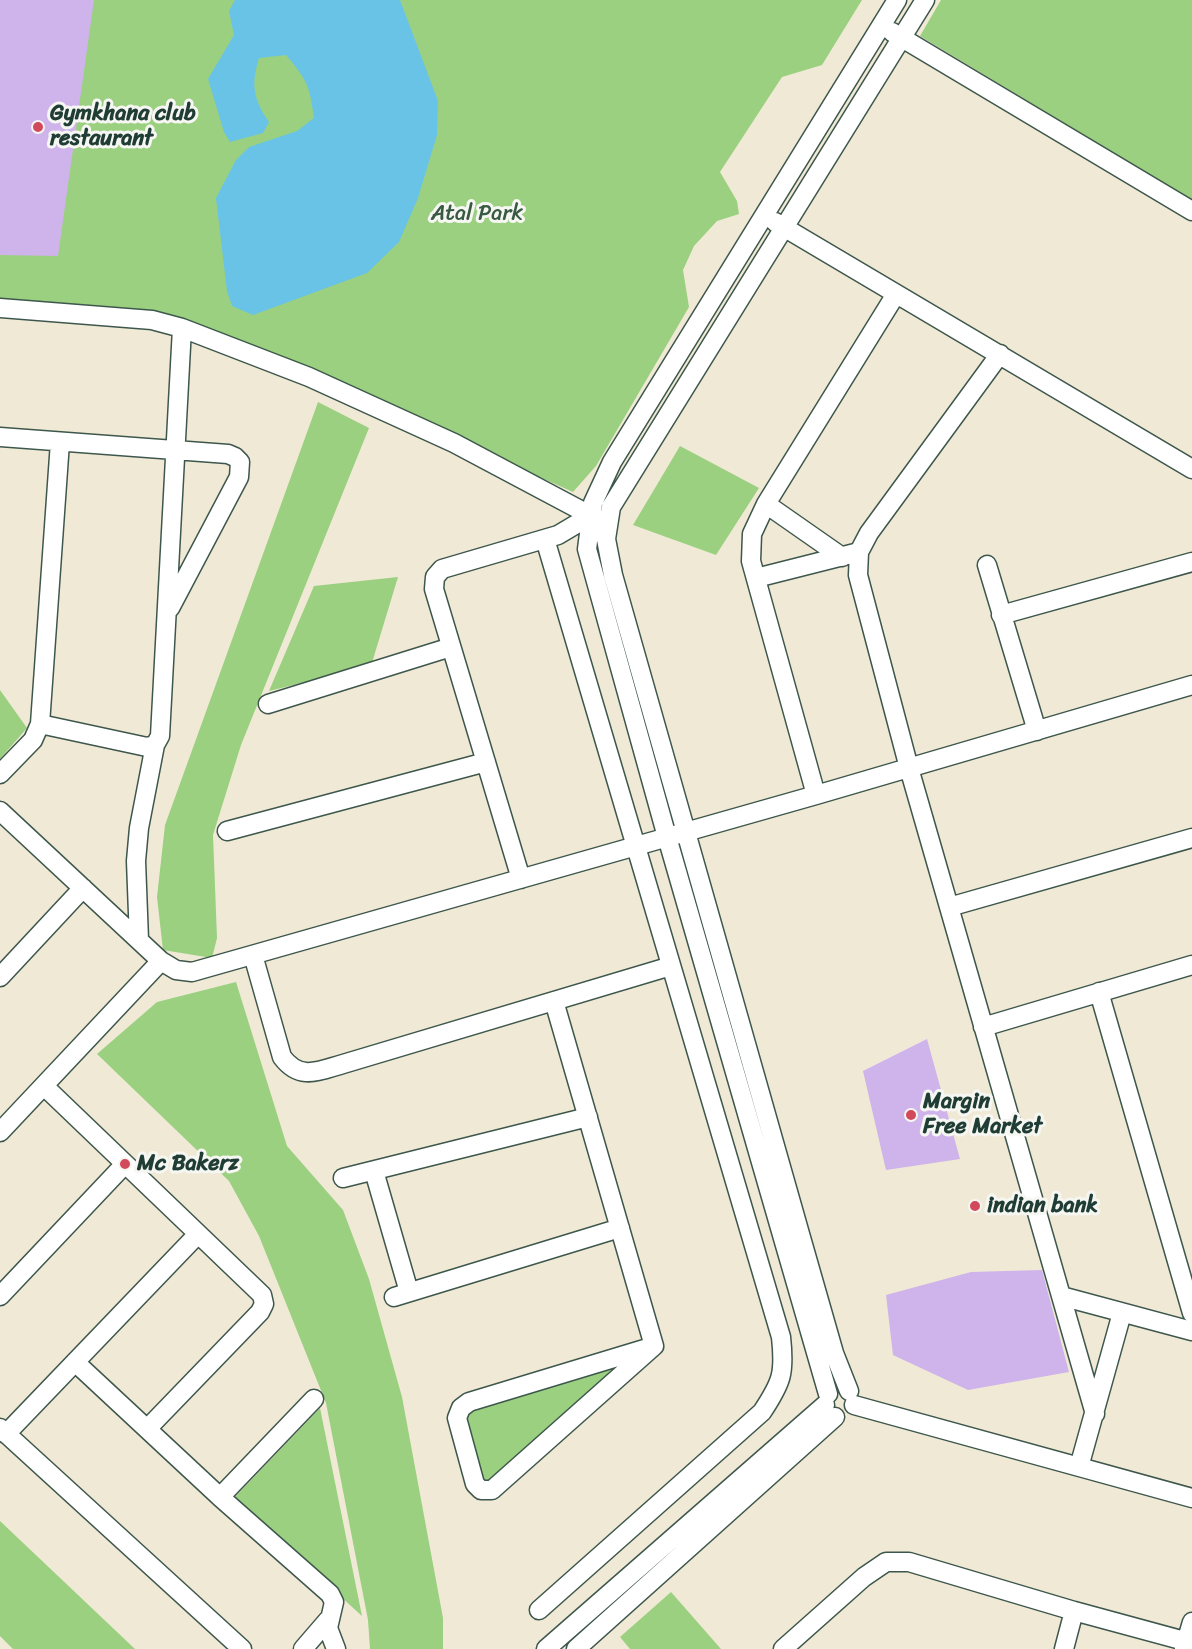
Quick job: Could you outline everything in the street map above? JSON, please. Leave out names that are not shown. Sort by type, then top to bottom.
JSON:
[{"type":"street","points":[[897,0],[612,462],[593,503],[587,549],[829,1405],[846,1416],[851,1412],[851,1398],[834,1353],[613,575],[606,539],[611,507],[925,0]]},
{"type":"street","points":[[881,26],[1192,211]]},
{"type":"street","points":[[764,215],[1192,470]]},
{"type":"street","points":[[816,795],[751,561],[752,534],[766,504],[896,294]]},
{"type":"street","points":[[0,308],[152,320],[182,328],[309,376],[454,444],[608,524]]},
{"type":"street","points":[[139,940],[136,861],[141,818],[155,745],[160,736],[182,328]]},
{"type":"street","points":[[756,578],[850,555],[869,533],[1000,354]]},
{"type":"street","points":[[0,437],[228,454],[240,462],[241,469],[238,477],[166,615]]},
{"type":"street","points":[[0,774],[33,740],[40,724],[60,442]]},
{"type":"street","points":[[766,504],[850,555],[858,575],[909,768],[1095,1414]]},
{"type":"street","points":[[521,879],[434,589],[435,577],[442,568],[558,535],[590,516]]},
{"type":"street","points":[[539,1610],[762,1412],[777,1389],[784,1365],[781,1337],[545,539]]},
{"type":"street","points":[[1001,615],[1192,562]]},
{"type":"street","points":[[987,565],[1037,731]]},
{"type":"street","points":[[268,704],[451,646]]},
{"type":"street","points":[[0,811],[161,961],[176,970],[192,972],[816,795],[1192,685]]},
{"type":"street","points":[[40,724],[147,747],[155,745]]},
{"type":"street","points":[[227,831],[486,762]]},
{"type":"street","points":[[949,907],[1192,838]]},
{"type":"street","points":[[0,976],[83,888]]},
{"type":"street","points":[[702,956],[720,951]]},
{"type":"street","points":[[253,955],[282,1057],[290,1067],[301,1073],[343,1064],[671,966]]},
{"type":"street","points":[[0,1132],[161,961]]},
{"type":"street","points":[[983,1026],[1192,965]]},
{"type":"street","points":[[1099,992],[1192,1313]]},
{"type":"street","points":[[554,1000],[654,1346]]},
{"type":"street","points":[[44,1086],[262,1295],[264,1304],[260,1312],[147,1429]]},
{"type":"street","points":[[343,1178],[588,1117]]},
{"type":"street","points":[[0,1296],[125,1164]]},
{"type":"street","points":[[374,1171],[401,1295],[620,1228]]},
{"type":"street","points":[[198,1234],[75,1362],[3,1431],[242,1649]]},
{"type":"street","points":[[1061,1296],[1192,1331]]},
{"type":"street","points":[[1079,1467],[1122,1313]]},
{"type":"street","points":[[654,1346],[492,1490],[481,1490],[475,1484],[457,1418],[461,1408],[469,1402],[654,1346]]},
{"type":"street","points":[[75,1362],[220,1497],[330,1594],[334,1602],[328,1628],[336,1649]]},
{"type":"street","points":[[576,1649],[829,1405],[838,1388],[851,1398],[1079,1467],[1192,1498]]},
{"type":"street","points":[[220,1497],[314,1399]]},
{"type":"street","points":[[546,1649],[829,1405]]},
{"type":"street","points":[[783,1649],[864,1577],[886,1562],[909,1562],[1188,1644],[1192,1622]]},
{"type":"street","points":[[1064,1649],[1074,1611]]},
{"type":"street","points":[[303,1649],[328,1620]]},
{"type":"green space","name":"Atal Park","points":[[0,0],[862,0],[822,65],[782,77],[720,172],[737,201],[739,214],[717,221],[694,246],[683,270],[689,307],[596,466],[573,492],[184,318],[0,301]]},
{"type":"green space","points":[[941,0],[1192,0],[1192,200],[920,36]]},
{"type":"green space","points":[[318,402],[369,428],[241,745],[213,835],[217,938],[212,958],[163,950],[157,897],[165,825]]},
{"type":"green space","points":[[680,446],[759,488],[716,555],[633,525]]},
{"type":"green space","points":[[398,577],[371,666],[269,691],[314,586]]},
{"type":"green space","points":[[0,690],[27,728],[0,759]]},
{"type":"green space","points":[[236,982],[287,1146],[343,1210],[369,1279],[402,1397],[443,1618],[443,1649],[370,1649],[368,1620],[326,1403],[259,1236],[229,1181],[97,1054],[157,1002]]},
{"type":"green space","points":[[630,1360],[483,1487],[465,1413]]},
{"type":"green space","points":[[320,1408],[362,1616],[233,1499]]},
{"type":"green space","points":[[0,1521],[135,1649],[13,1649],[0,1636]]},
{"type":"green space","points":[[671,1592],[721,1649],[630,1649],[620,1637]]},
{"type":"water","points":[[235,0],[400,0],[438,101],[437,135],[418,198],[399,242],[367,273],[253,315],[232,306],[227,291],[216,198],[236,160],[249,147],[297,131],[314,118],[306,84],[286,55],[259,58],[254,84],[255,91],[269,122],[263,133],[230,142],[224,132],[208,79],[234,35],[229,11]]},
{"type":"building","name":"Gymkhana club restaurant","points":[[0,0],[94,0],[58,256],[0,255]]},
{"type":"building","name":"Margin Free Market","points":[[927,1039],[960,1159],[886,1170],[863,1071]]},
{"type":"building","points":[[1042,1270],[1069,1372],[968,1390],[893,1355],[886,1295],[971,1272]]},
{"type":"place","name":"Gymkhana club restaurant","points":[[38,127]]},
{"type":"place","name":"Margin Free Market","points":[[911,1115]]},
{"type":"place","name":"Mc Bakerz","points":[[125,1164]]},
{"type":"place","name":"indian bank","points":[[975,1206]]}]
